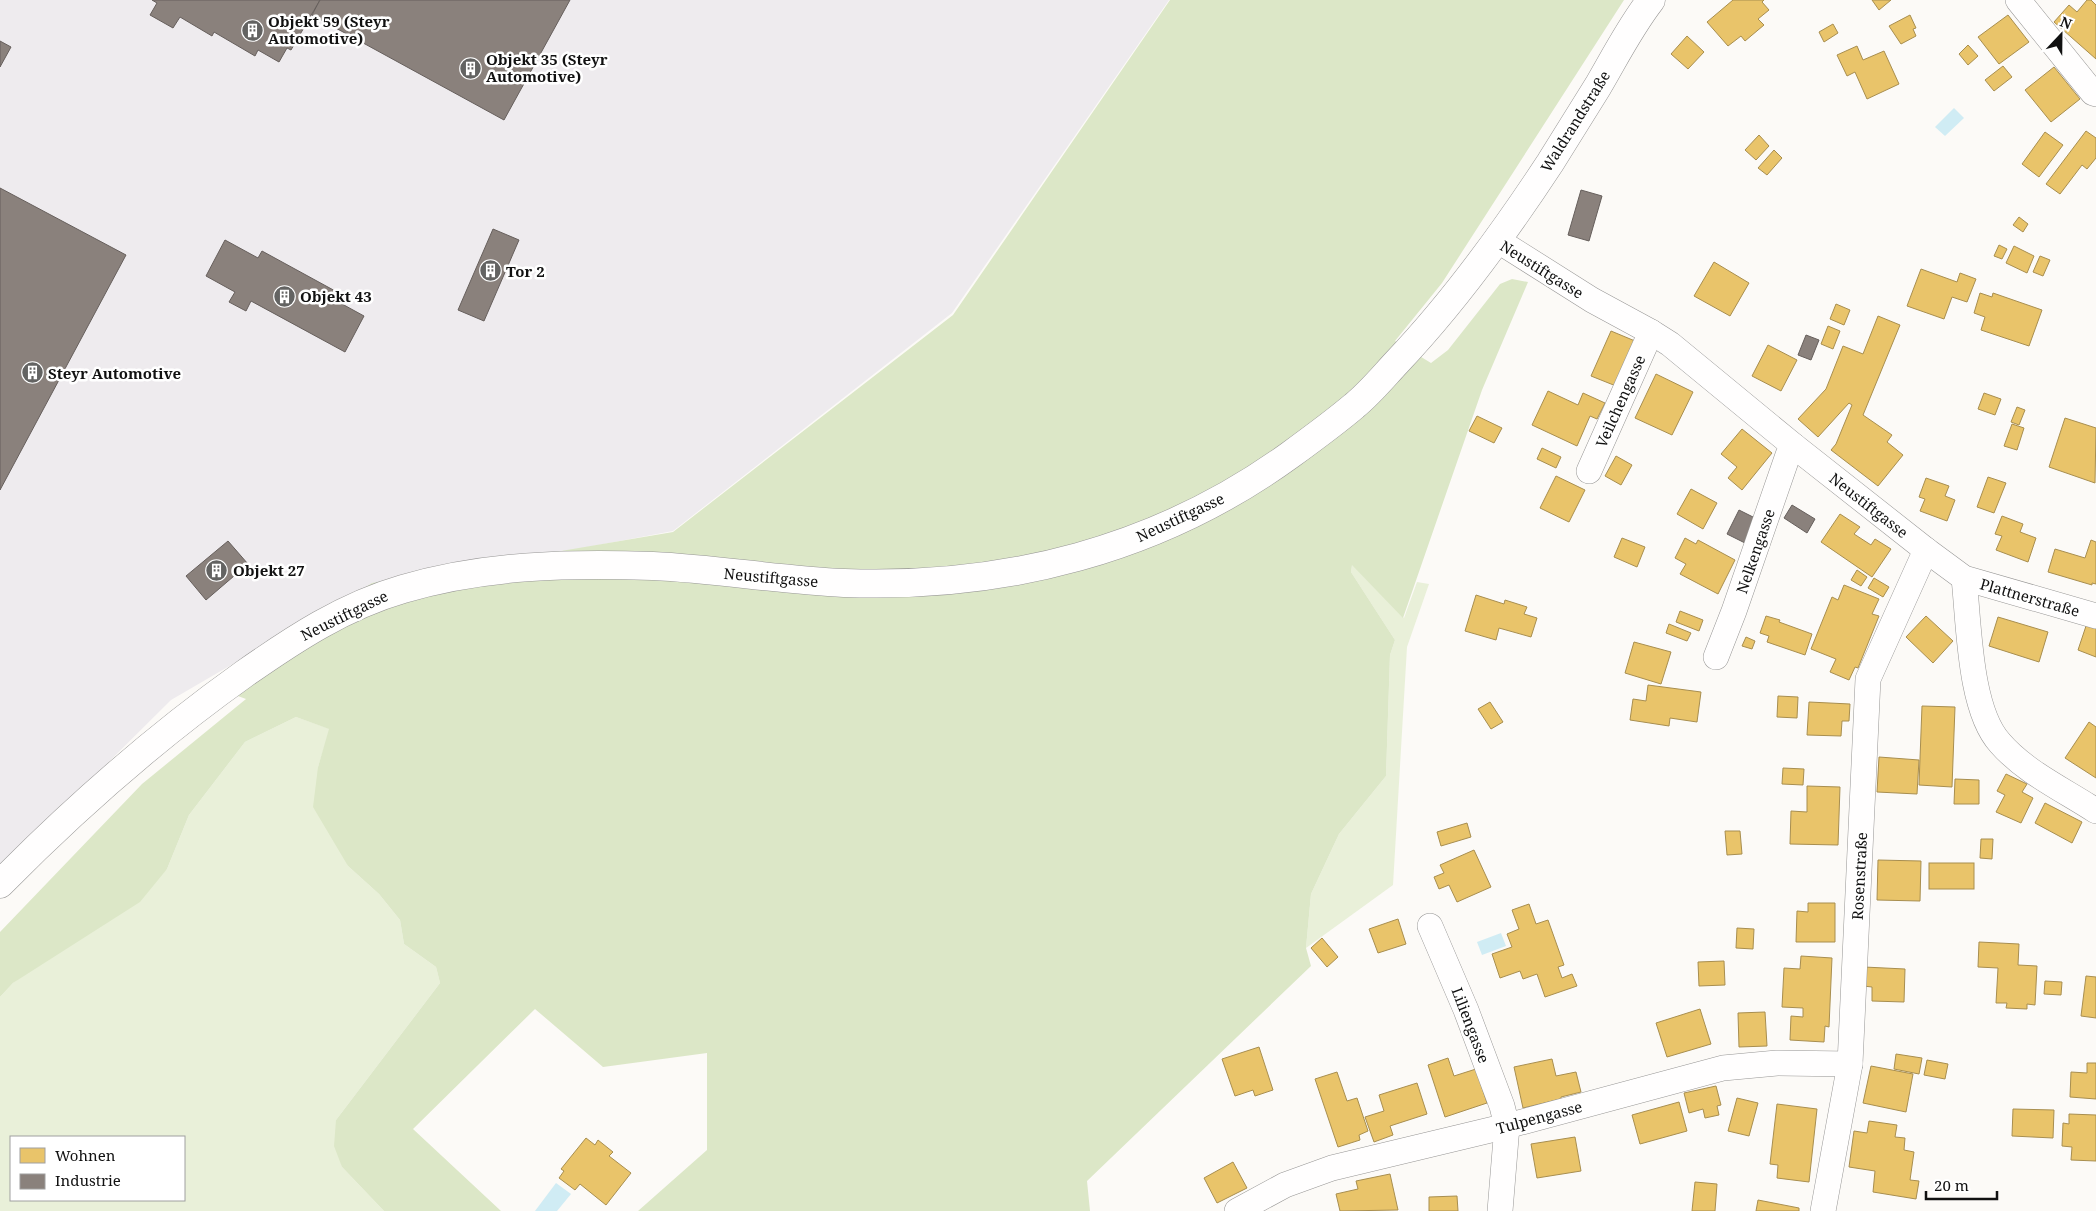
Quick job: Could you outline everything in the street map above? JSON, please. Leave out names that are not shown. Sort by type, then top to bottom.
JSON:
[{"type":"street","name":"Waldrandstraße","points":[[1497,240],[1547,166],[1597,86],[1635,20],[1650,0]]},
{"type":"street","points":[[2018,0],[2095,92]]},
{"type":"street","name":"Neustiftgasse","points":[[0,884],[71,816],[152,744],[199,706],[308,630],[371,599],[402,589],[473,573],[563,566],[655,566],[844,583],[945,582],[992,576],[1080,557],[1174,522],[1214,503],[1252,480],[1289,456],[1357,404],[1431,327],[1497,240],[1592,300],[1670,344],[1794,446],[1964,578]]},
{"type":"street","name":"Veilchengasse","points":[[1589,471],[1651,332]]},
{"type":"street","name":"Nelkengasse","points":[[1716,657],[1788,456],[1794,446]]},
{"type":"street","name":"Rosenstraße","points":[[1823,1211],[1850,1064],[1868,679],[1926,550]]},
{"type":"street","points":[[1964,578],[1975,689],[1988,726],[1998,742],[2012,755],[2096,811]]},
{"type":"street","name":"Plattnerstraße","points":[[1964,578],[2096,616]]},
{"type":"street","name":"Liliengasse","points":[[1430,926],[1466,1010],[1502,1106],[1507,1126],[1500,1211]]},
{"type":"street","name":"Tulpengasse","points":[[1237,1211],[1285,1185],[1332,1168],[1507,1126],[1723,1068],[1777,1064],[1850,1064]]},
{"type":"shaded area","points":[[0,0],[1169,0],[952,313],[673,531],[360,590],[171,700],[0,870]]},
{"type":"green space","points":[[1170,0],[1624,0],[1442,283],[1395,341],[1431,363],[1448,350],[1500,284],[1512,279],[1528,282],[1482,390],[1403,618],[1352,565],[1351,572],[1395,640],[1390,655],[1386,776],[1339,834],[1311,894],[1306,948],[1311,966],[1087,1181],[1090,1211],[638,1211],[707,1150],[707,1053],[603,1067],[535,1009],[413,1129],[501,1211],[384,1211],[342,1167],[334,1146],[336,1120],[440,983],[436,967],[404,944],[400,920],[379,894],[348,866],[313,807],[318,767],[329,729],[296,717],[245,742],[189,815],[167,869],[140,902],[13,983],[0,997],[0,932],[142,784],[246,699],[211,686],[372,583],[673,532],[953,315]]},
{"type":"green space","points":[[1352,564],[1404,618],[1417,582],[1429,584],[1407,647],[1393,885],[1306,948],[1311,894],[1339,834],[1386,776],[1390,655],[1395,640],[1351,572]]},
{"type":"green space","points":[[296,717],[330,729],[318,767],[348,866],[379,894],[400,920],[404,944],[436,967],[440,983],[336,1120],[342,1167],[384,1211],[0,1211],[0,997],[13,983],[167,869],[189,815],[245,742]]},
{"type":"water","points":[[1954,108],[1964,118],[1945,136],[1935,127]]},
{"type":"water","points":[[1501,933],[1506,946],[1482,955],[1477,942]]},
{"type":"water","points":[[556,1183],[571,1194],[557,1211],[535,1211]]},
{"type":"building: Wohnen","points":[[1733,0],[1764,0],[1762,2],[1769,10],[1758,19],[1764,25],[1745,41],[1741,36],[1728,46],[1707,22]]},
{"type":"building: Wohnen","points":[[1872,0],[1891,0],[1879,10]]},
{"type":"building: Wohnen","points":[[2087,0],[2091,0],[2096,5],[2096,59],[2054,22],[2069,5],[2077,12]]},
{"type":"building: Wohnen","points":[[1910,15],[1916,28],[1913,29],[1916,36],[1901,44],[1889,26]]},
{"type":"building: Wohnen","points":[[2008,15],[2029,42],[1999,64],[1978,37]]},
{"type":"building: Wohnen","points":[[1833,24],[1838,33],[1824,42],[1819,32]]},
{"type":"building: Wohnen","points":[[1687,36],[1704,52],[1688,69],[1671,54]]},
{"type":"building: Wohnen","points":[[1968,45],[1978,56],[1968,65],[1959,54]]},
{"type":"building: Wohnen","points":[[1857,46],[1863,60],[1884,51],[1899,84],[1867,99],[1855,72],[1847,76],[1837,55]]},
{"type":"building: Wohnen","points":[[2003,66],[2012,77],[1994,91],[1985,80]]},
{"type":"building: Wohnen","points":[[2054,67],[2080,99],[2051,122],[2025,90]]},
{"type":"building: Wohnen","points":[[2086,131],[2096,138],[2096,158],[2087,169],[2082,165],[2060,194],[2046,184]]},
{"type":"building: Wohnen","points":[[2045,132],[2063,145],[2039,177],[2022,164]]},
{"type":"building: Wohnen","points":[[1759,135],[1769,146],[1756,160],[1745,150]]},
{"type":"building: Wohnen","points":[[1774,150],[1782,158],[1767,175],[1758,168]]},
{"type":"building: Wohnen","points":[[2019,217],[2028,224],[2023,232],[2013,225]]},
{"type":"building: Wohnen","points":[[1999,245],[2007,249],[2002,259],[1994,256]]},
{"type":"building: Wohnen","points":[[2014,246],[2034,256],[2027,273],[2006,263]]},
{"type":"building: Wohnen","points":[[2040,256],[2050,260],[2043,276],[2033,272]]},
{"type":"building: Wohnen","points":[[1714,262],[1749,283],[1730,316],[1694,296]]},
{"type":"building: Wohnen","points":[[1921,269],[1957,282],[1960,273],[1976,279],[1967,302],[1952,297],[1944,319],[1907,306]]},
{"type":"building: Wohnen","points":[[1980,293],[1992,297],[1993,293],[2042,310],[2029,346],[1981,330],[1985,317],[1974,313]]},
{"type":"building: Wohnen","points":[[1836,304],[1850,310],[1844,325],[1830,319]]},
{"type":"building: Wohnen","points":[[1878,316],[1900,325],[1863,415],[1892,435],[1887,442],[1903,455],[1878,486],[1831,450],[1836,444],[1852,405],[1849,403],[1818,437],[1798,419],[1826,389],[1843,346],[1863,354]]},
{"type":"building: Wohnen","points":[[1828,326],[1840,331],[1833,349],[1821,344]]},
{"type":"building: Wohnen","points":[[1611,331],[1635,341],[1616,386],[1591,376]]},
{"type":"building: Wohnen","points":[[1768,345],[1797,360],[1781,391],[1752,376]]},
{"type":"building: Wohnen","points":[[1656,374],[1693,392],[1672,435],[1635,418]]},
{"type":"building: Wohnen","points":[[1548,391],[1578,405],[1583,393],[1605,403],[1597,419],[1590,416],[1577,446],[1532,425]]},
{"type":"building: Wohnen","points":[[1984,393],[2001,399],[1995,415],[1978,409]]},
{"type":"building: Wohnen","points":[[2017,407],[2025,410],[2019,425],[2011,422]]},
{"type":"building: Wohnen","points":[[1477,416],[1502,428],[1494,443],[1469,431]]},
{"type":"building: Wohnen","points":[[2065,418],[2096,428],[2095,483],[2049,467]]},
{"type":"building: Wohnen","points":[[2012,424],[2024,428],[2017,450],[2004,446]]},
{"type":"building: Wohnen","points":[[1742,429],[1772,453],[1742,490],[1728,478],[1737,467],[1721,454]]},
{"type":"building: Wohnen","points":[[1542,448],[1561,457],[1556,468],[1537,459]]},
{"type":"building: Wohnen","points":[[1616,456],[1632,465],[1621,485],[1605,476]]},
{"type":"building: Wohnen","points":[[1556,476],[1585,490],[1569,522],[1540,508]]},
{"type":"building: Wohnen","points":[[1988,477],[2006,483],[1994,513],[1977,507]]},
{"type":"building: Wohnen","points":[[1926,478],[1949,486],[1945,496],[1955,500],[1947,521],[1920,511],[1925,499],[1919,497]]},
{"type":"building: Wohnen","points":[[1691,489],[1717,503],[1703,529],[1677,514]]},
{"type":"building: Wohnen","points":[[1840,514],[1860,527],[1854,534],[1871,545],[1875,539],[1891,549],[1872,577],[1821,542]]},
{"type":"building: Wohnen","points":[[2002,516],[2023,524],[2020,532],[2036,538],[2028,562],[1996,550],[2002,536],[1995,534]]},
{"type":"building: Wohnen","points":[[1622,538],[1645,547],[1637,567],[1614,557]]},
{"type":"building: Wohnen","points":[[1685,538],[1696,544],[1698,540],[1735,560],[1718,594],[1680,574],[1686,564],[1675,558]]},
{"type":"building: Wohnen","points":[[2091,540],[2096,542],[2096,584],[2092,583],[2092,585],[2048,572],[2055,549],[2085,558]]},
{"type":"building: Wohnen","points":[[1857,570],[1867,577],[1861,586],[1851,580]]},
{"type":"building: Wohnen","points":[[1874,578],[1889,587],[1883,597],[1868,588]]},
{"type":"building: Wohnen","points":[[1844,585],[1879,599],[1872,614],[1879,616],[1858,668],[1855,667],[1849,680],[1830,672],[1836,659],[1811,649],[1832,597],[1838,600]]},
{"type":"building: Wohnen","points":[[1476,595],[1504,604],[1505,600],[1527,607],[1524,614],[1537,618],[1531,637],[1499,628],[1496,640],[1465,631]]},
{"type":"building: Wohnen","points":[[1680,611],[1703,620],[1699,631],[1676,622]]},
{"type":"building: Wohnen","points":[[1766,616],[1812,634],[1805,655],[1767,642],[1769,636],[1760,633]]},
{"type":"building: Wohnen","points":[[1926,616],[1953,641],[1933,663],[1906,637]]},
{"type":"building: Wohnen","points":[[1998,617],[2048,632],[2039,662],[1989,646]]},
{"type":"building: Wohnen","points":[[2087,623],[2096,626],[2096,657],[2078,650]]},
{"type":"building: Wohnen","points":[[1669,624],[1691,633],[1687,641],[1666,633]]},
{"type":"building: Wohnen","points":[[1746,637],[1755,641],[1752,649],[1742,646]]},
{"type":"building: Wohnen","points":[[1634,642],[1671,652],[1661,684],[1625,673]]},
{"type":"building: Wohnen","points":[[1648,685],[1701,692],[1697,722],[1670,718],[1669,726],[1630,720],[1633,699],[1646,701]]},
{"type":"building: Wohnen","points":[[1778,696],[1798,697],[1797,718],[1777,717]]},
{"type":"building: Wohnen","points":[[1490,702],[1503,722],[1491,729],[1478,709]]},
{"type":"building: Wohnen","points":[[1809,702],[1850,704],[1849,721],[1842,721],[1841,736],[1807,735]]},
{"type":"building: Wohnen","points":[[1922,706],[1955,707],[1952,787],[1919,785]]},
{"type":"building: Wohnen","points":[[2089,722],[2096,727],[2096,778],[2065,758]]},
{"type":"building: Wohnen","points":[[1879,757],[1919,760],[1917,794],[1877,792]]},
{"type":"building: Wohnen","points":[[1783,768],[1804,769],[1803,785],[1782,784]]},
{"type":"building: Wohnen","points":[[2006,774],[2027,784],[2022,792],[2033,798],[2021,823],[1996,812],[2005,795],[1997,791]]},
{"type":"building: Wohnen","points":[[1955,779],[1979,780],[1979,804],[1954,804]]},
{"type":"building: Wohnen","points":[[1807,786],[1840,787],[1838,845],[1790,844],[1791,811],[1807,812]]},
{"type":"building: Wohnen","points":[[2045,803],[2082,822],[2072,843],[2035,823]]},
{"type":"building: Wohnen","points":[[1467,823],[1471,837],[1441,846],[1437,832]]},
{"type":"building: Wohnen","points":[[1725,831],[1740,831],[1742,854],[1727,855]]},
{"type":"building: Wohnen","points":[[1981,839],[1993,839],[1992,859],[1980,858]]},
{"type":"building: Wohnen","points":[[1474,850],[1491,887],[1457,902],[1449,885],[1439,889],[1434,877],[1444,873],[1440,865]]},
{"type":"building: Wohnen","points":[[1878,860],[1921,861],[1920,901],[1877,900]]},
{"type":"building: Wohnen","points":[[1929,863],[1974,863],[1974,889],[1929,889]]},
{"type":"building: Wohnen","points":[[1808,903],[1835,903],[1835,942],[1796,942],[1797,911],[1808,912]]},
{"type":"building: Wohnen","points":[[1529,904],[1536,924],[1548,920],[1564,965],[1558,967],[1562,978],[1572,974],[1577,986],[1545,997],[1537,974],[1523,979],[1520,971],[1500,978],[1492,954],[1512,947],[1507,934],[1519,929],[1512,910]]},
{"type":"building: Wohnen","points":[[1398,919],[1406,944],[1378,953],[1369,929]]},
{"type":"building: Wohnen","points":[[1737,928],[1754,929],[1753,949],[1736,948]]},
{"type":"building: Wohnen","points":[[1322,938],[1338,957],[1327,967],[1311,948]]},
{"type":"building: Wohnen","points":[[1979,942],[2019,944],[2018,965],[2037,966],[2035,1005],[2027,1004],[2027,1009],[2006,1008],[2007,1003],[1996,1003],[1998,968],[1978,967]]},
{"type":"building: Wohnen","points":[[1801,956],[1832,958],[1829,1027],[1825,1026],[1824,1042],[1790,1040],[1791,1016],[1803,1017],[1803,1008],[1782,1007],[1784,968],[1800,969]]},
{"type":"building: Wohnen","points":[[1724,961],[1725,985],[1699,986],[1698,962]]},
{"type":"building: Wohnen","points":[[1864,967],[1905,969],[1904,1002],[1872,1001],[1872,987],[1863,986]]},
{"type":"building: Wohnen","points":[[2086,976],[2096,977],[2096,1018],[2081,1016]]},
{"type":"building: Wohnen","points":[[2045,981],[2062,982],[2061,995],[2044,994]]},
{"type":"building: Wohnen","points":[[1700,1009],[1711,1044],[1667,1057],[1656,1023]]},
{"type":"building: Wohnen","points":[[1765,1012],[1767,1046],[1739,1047],[1738,1013]]},
{"type":"building: Wohnen","points":[[1259,1047],[1273,1090],[1255,1096],[1253,1090],[1235,1096],[1222,1059]]},
{"type":"building: Wohnen","points":[[1896,1054],[1922,1058],[1919,1074],[1894,1069]]},
{"type":"building: Wohnen","points":[[1448,1058],[1454,1076],[1476,1069],[1487,1103],[1445,1117],[1428,1065]]},
{"type":"building: Wohnen","points":[[1552,1059],[1556,1076],[1576,1072],[1581,1092],[1523,1108],[1514,1067]]},
{"type":"building: Wohnen","points":[[1927,1060],[1948,1064],[1945,1079],[1924,1075]]},
{"type":"building: Wohnen","points":[[2087,1063],[2096,1063],[2096,1099],[2070,1097],[2071,1072],[2087,1073]]},
{"type":"building: Wohnen","points":[[1871,1066],[1913,1074],[1906,1112],[1863,1103]]},
{"type":"building: Wohnen","points":[[1337,1072],[1347,1101],[1357,1098],[1368,1131],[1359,1135],[1360,1140],[1338,1147],[1315,1079]]},
{"type":"building: Wohnen","points":[[1417,1083],[1427,1114],[1390,1126],[1393,1135],[1374,1142],[1365,1117],[1384,1111],[1379,1095]]},
{"type":"building: Wohnen","points":[[1716,1086],[1721,1105],[1717,1106],[1719,1115],[1705,1118],[1703,1109],[1689,1113],[1684,1093]]},
{"type":"building: Wohnen","points":[[1737,1098],[1758,1103],[1749,1136],[1728,1131]]},
{"type":"building: Wohnen","points":[[1679,1102],[1687,1131],[1640,1144],[1632,1115]]},
{"type":"building: Wohnen","points":[[1777,1104],[1817,1109],[1809,1182],[1777,1178],[1778,1165],[1770,1164]]},
{"type":"building: Wohnen","points":[[2013,1109],[2054,1110],[2053,1138],[2012,1136]]},
{"type":"building: Wohnen","points":[[2069,1114],[2096,1115],[2096,1161],[2071,1160],[2072,1147],[2062,1146],[2063,1123],[2069,1124]]},
{"type":"building: Wohnen","points":[[1869,1121],[1897,1125],[1895,1137],[1905,1138],[1904,1150],[1914,1152],[1910,1180],[1919,1181],[1916,1199],[1873,1192],[1875,1171],[1849,1167],[1854,1131],[1867,1133]]},
{"type":"building: Wohnen","points":[[1575,1137],[1581,1171],[1537,1178],[1531,1144]]},
{"type":"building: Wohnen","points":[[586,1138],[595,1145],[598,1140],[613,1152],[609,1156],[631,1173],[606,1205],[580,1184],[575,1190],[559,1178],[564,1171],[561,1169]]},
{"type":"building: Wohnen","points":[[1233,1162],[1247,1188],[1217,1203],[1204,1178]]},
{"type":"building: Wohnen","points":[[1390,1174],[1398,1210],[1340,1211],[1336,1194],[1358,1189],[1356,1181]]},
{"type":"building: Wohnen","points":[[1695,1182],[1717,1184],[1715,1211],[1692,1211]]},
{"type":"building: Wohnen","points":[[1457,1196],[1458,1211],[1429,1211],[1429,1197]]},
{"type":"building: Wohnen","points":[[1758,1200],[1799,1208],[1799,1211],[1756,1211]]},
{"type":"building: Industrie","name":"Objekt 59 (Steyr Automotive)","points":[[152,0],[320,0],[291,50],[287,48],[279,62],[258,50],[255,56],[214,32],[212,36],[180,17],[173,28],[150,15],[157,3]]},
{"type":"building: Industrie","name":"Objekt 35 (Steyr Automotive)","points":[[320,0],[570,0],[504,120],[312,15]]},
{"type":"building: Industrie","points":[[0,41],[11,47],[0,67]]},
{"type":"building: Industrie","name":"Steyr Automotive","points":[[0,188],[126,255],[0,490]]},
{"type":"building: Industrie","points":[[1581,190],[1602,196],[1589,241],[1568,235]]},
{"type":"building: Industrie","name":"Tor 2","points":[[493,229],[519,240],[484,321],[458,310]]},
{"type":"building: Industrie","name":"Objekt 43","points":[[225,240],[258,258],[262,251],[337,292],[333,299],[364,316],[345,352],[251,301],[246,311],[229,302],[235,292],[206,276]]},
{"type":"building: Industrie","points":[[1806,335],[1819,340],[1811,360],[1798,355]]},
{"type":"building: Industrie","points":[[1792,505],[1815,519],[1807,533],[1784,518]]},
{"type":"building: Industrie","points":[[1739,510],[1761,521],[1749,545],[1727,534]]},
{"type":"building: Industrie","name":"Objekt 27","points":[[228,541],[248,564],[206,600],[186,576]]},
{"type":"place","name":"Objekt 59 (Steyr Automotive)","points":[[252,30]]},
{"type":"place","name":"Objekt 35 (Steyr Automotive)","points":[[470,68]]},
{"type":"place","name":"Tor 2","points":[[490,271]]},
{"type":"place","name":"Objekt 43","points":[[284,296]]},
{"type":"place","name":"Steyr Automotive","points":[[32,373]]},
{"type":"place","name":"Objekt 27","points":[[217,570]]}]
